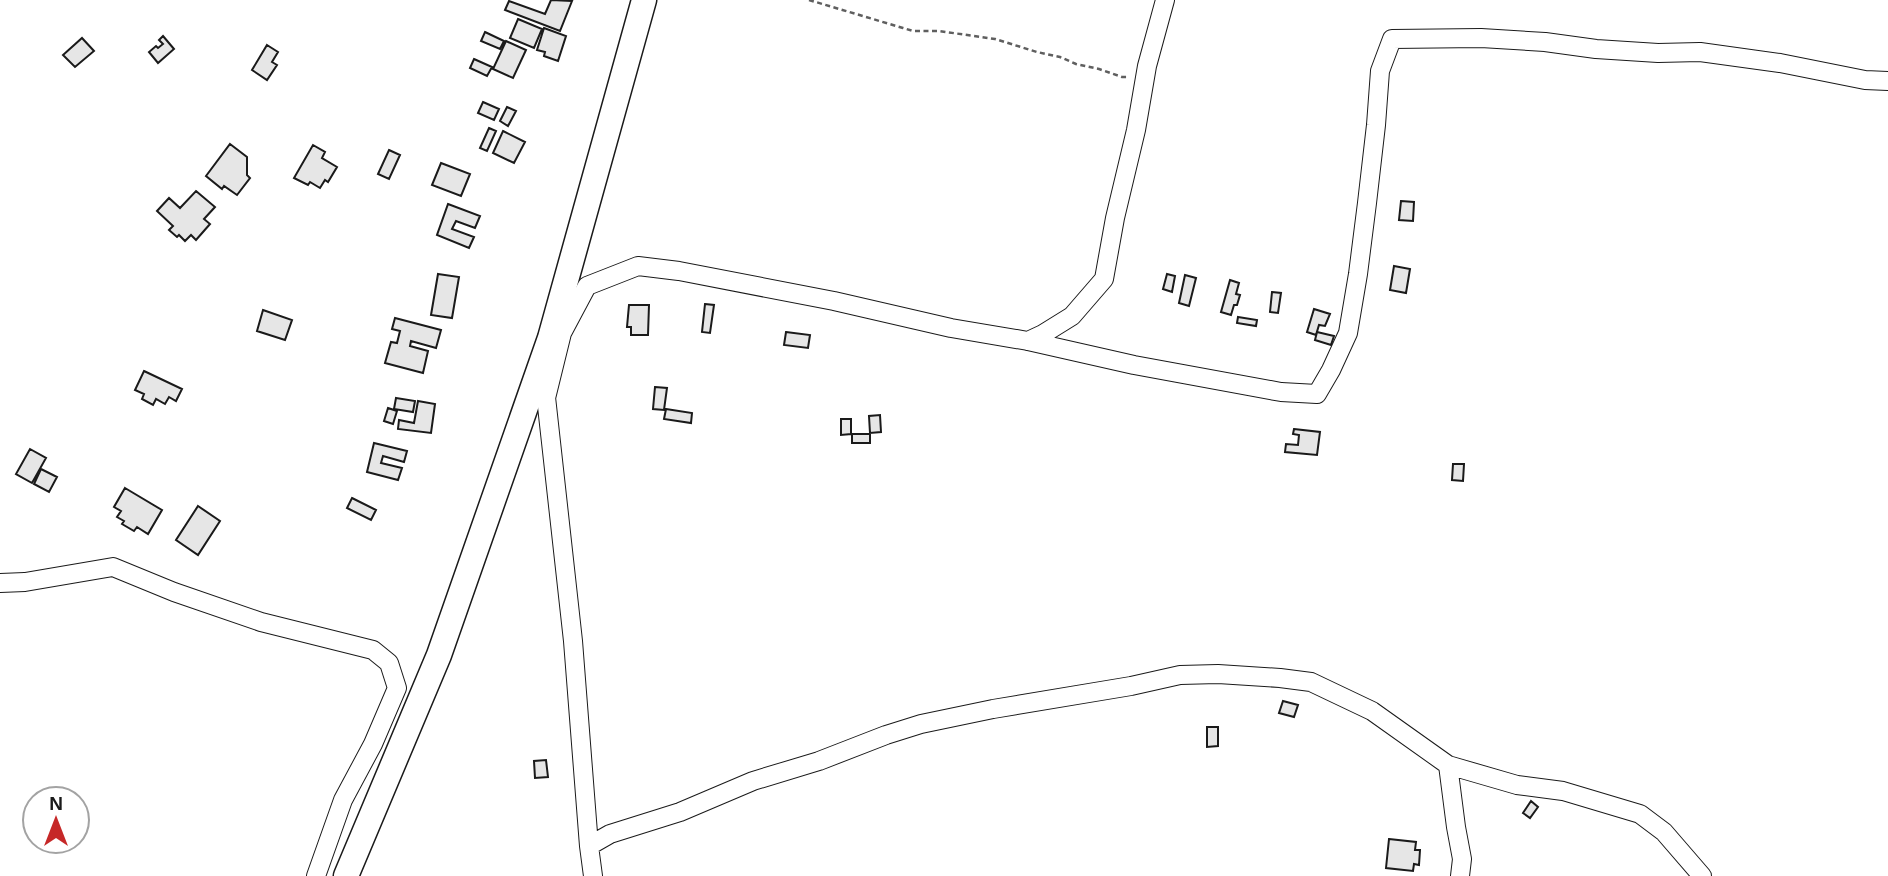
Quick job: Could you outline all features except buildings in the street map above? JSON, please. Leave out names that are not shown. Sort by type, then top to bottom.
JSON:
[{"type":"highway","points":[[346,876],[439,655],[542,362],[644,0]]},
{"type":"street","points":[[1027,341],[1072,316],[1104,279],[1146,74],[1165,0]]},
{"type":"street","points":[[546,398],[562,333],[587,286],[638,266],[690,273],[834,301],[951,328],[1235,384],[1281,392],[1317,394],[1348,333],[1366,215],[1380,71],[1392,39],[1481,38],[1658,53],[1700,52],[1780,63],[1865,80],[1888,80]]},
{"type":"street","points":[[542,362],[573,641],[593,876]]},
{"type":"street","points":[[0,583],[25,582],[113,567],[174,592],[261,622],[373,649],[389,663],[397,688],[373,744],[343,800],[316,876]]},
{"type":"street","points":[[589,846],[610,834],[680,812],[753,781],[819,761],[921,724],[1180,675],[1218,674],[1311,682],[1372,712],[1448,765],[1517,785],[1563,791],[1640,814],[1664,832],[1702,876]]},
{"type":"street","points":[[1448,765],[1455,827],[1462,859],[1460,876]]},
{"type":"path","points":[[809,0],[913,31],[939,31],[995,39],[1122,77],[1146,74]]}]
